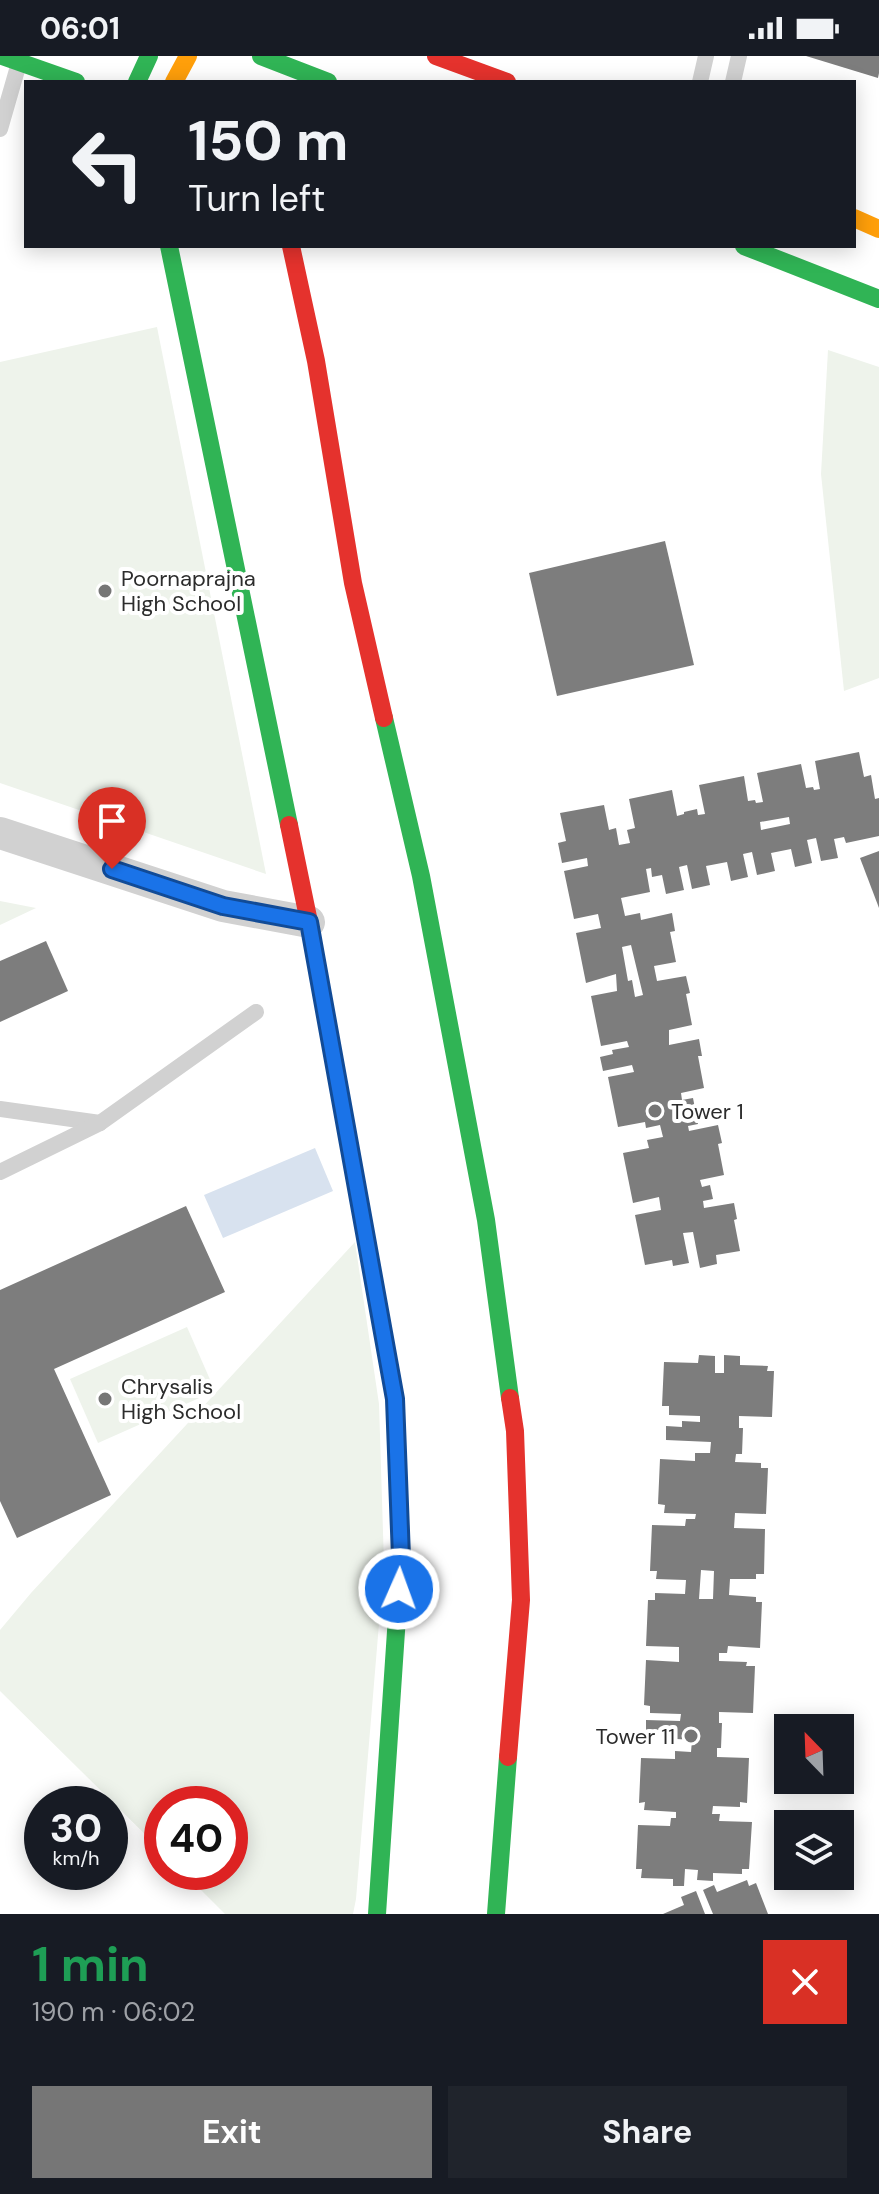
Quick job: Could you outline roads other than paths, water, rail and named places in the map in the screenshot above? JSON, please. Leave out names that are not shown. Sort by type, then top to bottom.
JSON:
[{"type":"street","points":[[138,80],[149,56]]},
{"type":"street","points":[[175,80],[188,56]]},
{"type":"street","points":[[436,56],[502,80]]},
{"type":"street","points":[[10,59],[70,80]]},
{"type":"street","points":[[272,67],[321,80]]},
{"type":"street","points":[[856,219],[879,229]]},
{"type":"street","points":[[169,248],[309,922],[395,1399],[401,1557],[377,1914]]},
{"type":"street","points":[[291,248],[316,361],[353,583],[421,876],[481,1189],[515,1431],[521,1600],[496,1914]]},
{"type":"street","points":[[756,248],[785,253],[879,299]]},
{"type":"street","points":[[0,833],[223,906],[309,922]]},
{"type":"lane","points":[[700,80],[706,56]]},
{"type":"lane","points":[[733,80],[739,56]]},
{"type":"lane","points":[[0,129],[10,59]]},
{"type":"lane","points":[[0,1172],[100,1123],[256,1012]]},
{"type":"lane","points":[[0,1109],[100,1123]]},
{"type":"place","name":"Poornaprajna High School","points":[[105,591]]},
{"type":"place","name":"Tower 1","points":[[655,1111]]},
{"type":"place","name":"Chrysalis High School","points":[[105,1399]]},
{"type":"place","name":"Tower 11","points":[[691,1736]]}]
